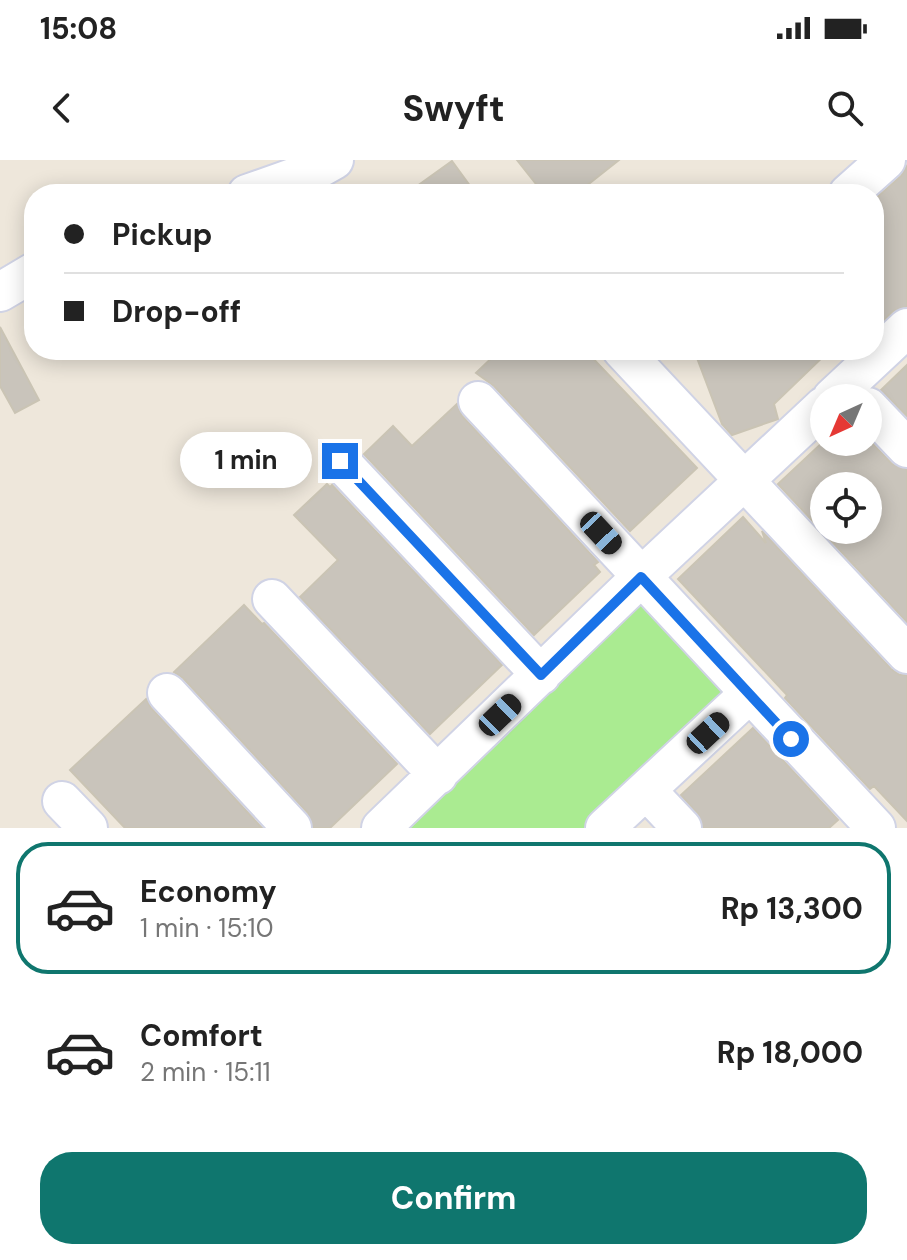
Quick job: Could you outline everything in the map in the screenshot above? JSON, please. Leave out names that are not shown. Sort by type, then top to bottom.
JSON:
[{"type":"street","points":[[275,184],[334,160]]},
{"type":"street","points":[[859,184],[886,160]]},
{"type":"street","points":[[0,292],[24,278]]},
{"type":"street","points":[[884,346],[907,328]]},
{"type":"street","points":[[631,360],[907,654]]},
{"type":"street","points":[[856,384],[871,360]]},
{"type":"street","points":[[478,401],[876,828]]},
{"type":"street","points":[[381,828],[641,577],[744,481],[810,428]]},
{"type":"street","points":[[882,428],[907,448]]},
{"type":"street","points":[[340,461],[541,675]]},
{"type":"street","points":[[272,599],[438,775]]},
{"type":"street","points":[[167,693],[292,828]]},
{"type":"street","points":[[605,828],[749,694]]},
{"type":"street","points":[[646,790],[682,828]]},
{"type":"street","points":[[62,801],[88,828]]},
{"type":"green space","points":[[641,601],[728,693],[585,828],[400,828]]},
{"type":"building","points":[[517,160],[619,160],[589,184],[536,184]]},
{"type":"building","points":[[452,161],[469,184],[420,184]]},
{"type":"building","points":[[907,166],[907,307],[893,311],[884,320],[884,191]]},
{"type":"building","points":[[0,327],[39,400],[15,413],[0,386]]},
{"type":"building","points":[[490,360],[594,360],[697,468],[630,531],[494,386],[476,373]]},
{"type":"building","points":[[698,360],[820,360],[774,404],[778,419],[732,435],[722,424]]},
{"type":"building","points":[[907,365],[907,416],[882,391]]},
{"type":"building","points":[[457,404],[462,416],[598,562],[594,565],[600,572],[534,635],[364,454],[393,426],[412,446]]},
{"type":"building","points":[[810,454],[882,456],[882,454],[892,464],[907,469],[907,622],[834,544],[882,544],[882,472],[810,472],[810,518],[778,484]]},
{"type":"building","points":[[327,484],[332,485],[502,665],[430,734],[300,597],[338,560],[294,515]]},
{"type":"building","points":[[743,517],[766,543],[762,531],[891,669],[900,675],[907,675],[907,821],[874,786],[870,789],[678,579]]},
{"type":"building","points":[[244,605],[397,764],[330,828],[313,828],[308,813],[174,672]]},
{"type":"building","points":[[146,699],[262,828],[125,828],[70,770]]},
{"type":"building","points":[[753,728],[838,820],[829,828],[703,828],[698,814],[681,795]]},
{"type":"route","points":[[340,461],[541,675],[641,577],[791,739]]}]
